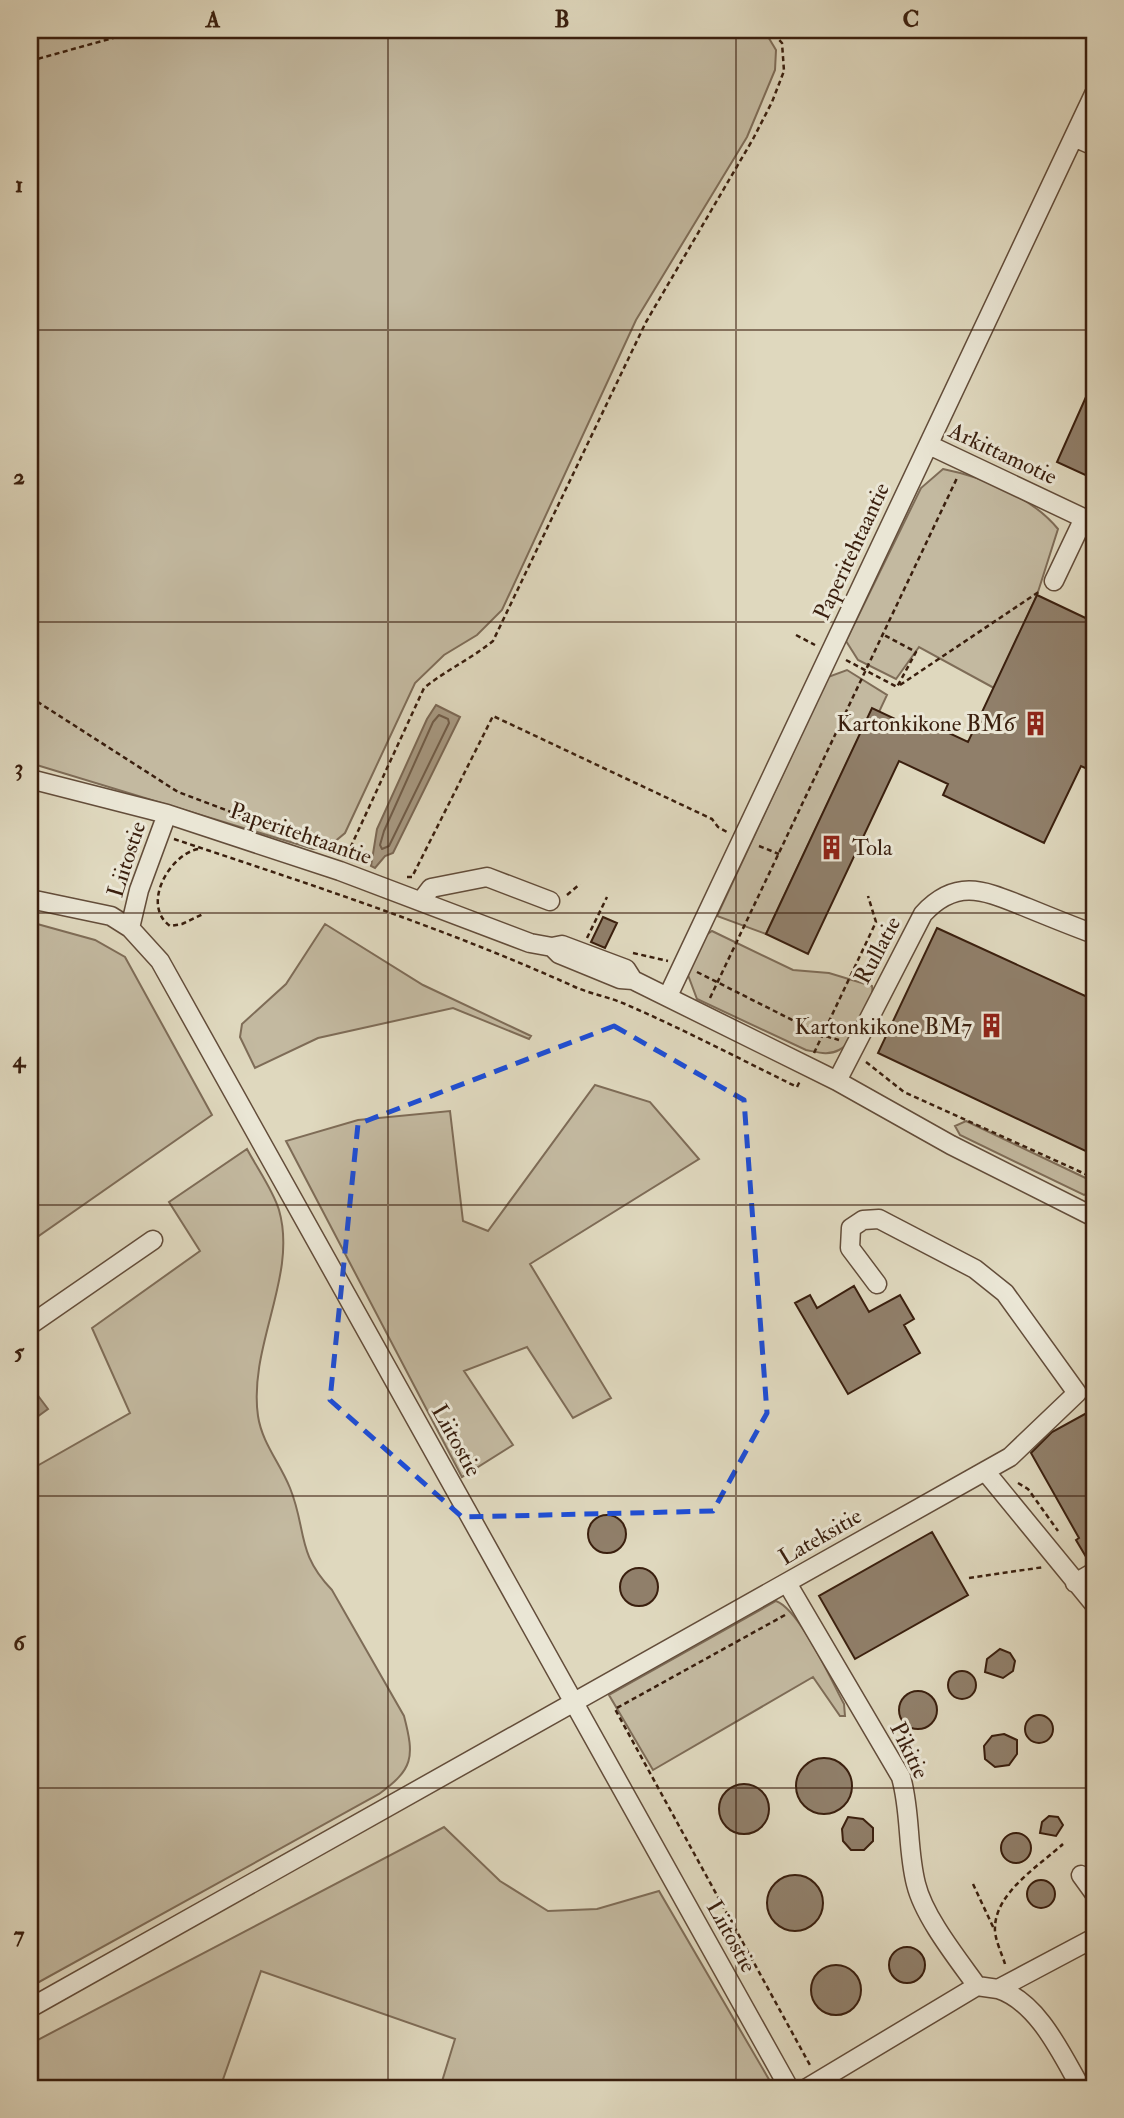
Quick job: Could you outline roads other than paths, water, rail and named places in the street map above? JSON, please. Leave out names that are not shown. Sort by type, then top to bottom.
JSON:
[{"type":"street","name":"Paperitehtaantie","points":[[30,779],[167,814],[340,871],[530,943],[552,947],[562,945],[626,969],[633,980],[668,996],[1094,94]]},
{"type":"street","points":[[1074,137],[1094,146]]},
{"type":"street","name":"Arkittamotie","points":[[929,445],[1089,520]]},
{"type":"street","points":[[1054,581],[1089,520]]},
{"type":"street","name":"Liitostie","points":[[167,814],[143,879],[130,928],[160,961],[789,2088]]},
{"type":"street","points":[[421,901],[431,888],[470,878],[487,877],[550,901]]},
{"type":"street","name":"Rullatie","points":[[837,1081],[923,914],[945,896],[964,890],[986,892],[1094,934]]},
{"type":"street","points":[[30,899],[111,916],[130,928]]},
{"type":"street","points":[[668,996],[837,1081],[951,1145],[1094,1217]]},
{"type":"street","name":"Lateksitie","points":[[30,2008],[786,1583],[989,1476],[1077,1394],[1005,1293],[975,1269],[879,1219],[863,1220],[851,1228],[850,1248],[877,1284]]},
{"type":"street","points":[[30,1325],[153,1240]]},
{"type":"street","points":[[989,1476],[1094,1604]]},
{"type":"street","points":[[1075,1583],[1094,1572]]},
{"type":"street","name":"Pikitie","points":[[786,1583],[901,1777],[906,1795],[916,1887],[957,1958],[977,1986]]},
{"type":"street","points":[[1081,1875],[1094,1894]]},
{"type":"street","points":[[813,2084],[977,1986],[1004,1985],[1094,1938]]},
{"type":"street","points":[[1004,1985],[1026,2005],[1081,2088]]},
{"type":"water","points":[[436,705],[460,717],[393,853],[385,856],[375,868],[371,866],[377,829],[427,719]]},
{"type":"water","points":[[39,1397],[48,1409],[30,1422],[30,1404]]},
{"type":"place","name":"Kartonkikone BM6","points":[[1035,723]]},
{"type":"place","name":"Tola","points":[[832,847]]},
{"type":"place","name":"Kartonkikone BM7","points":[[992,1026]]}]
